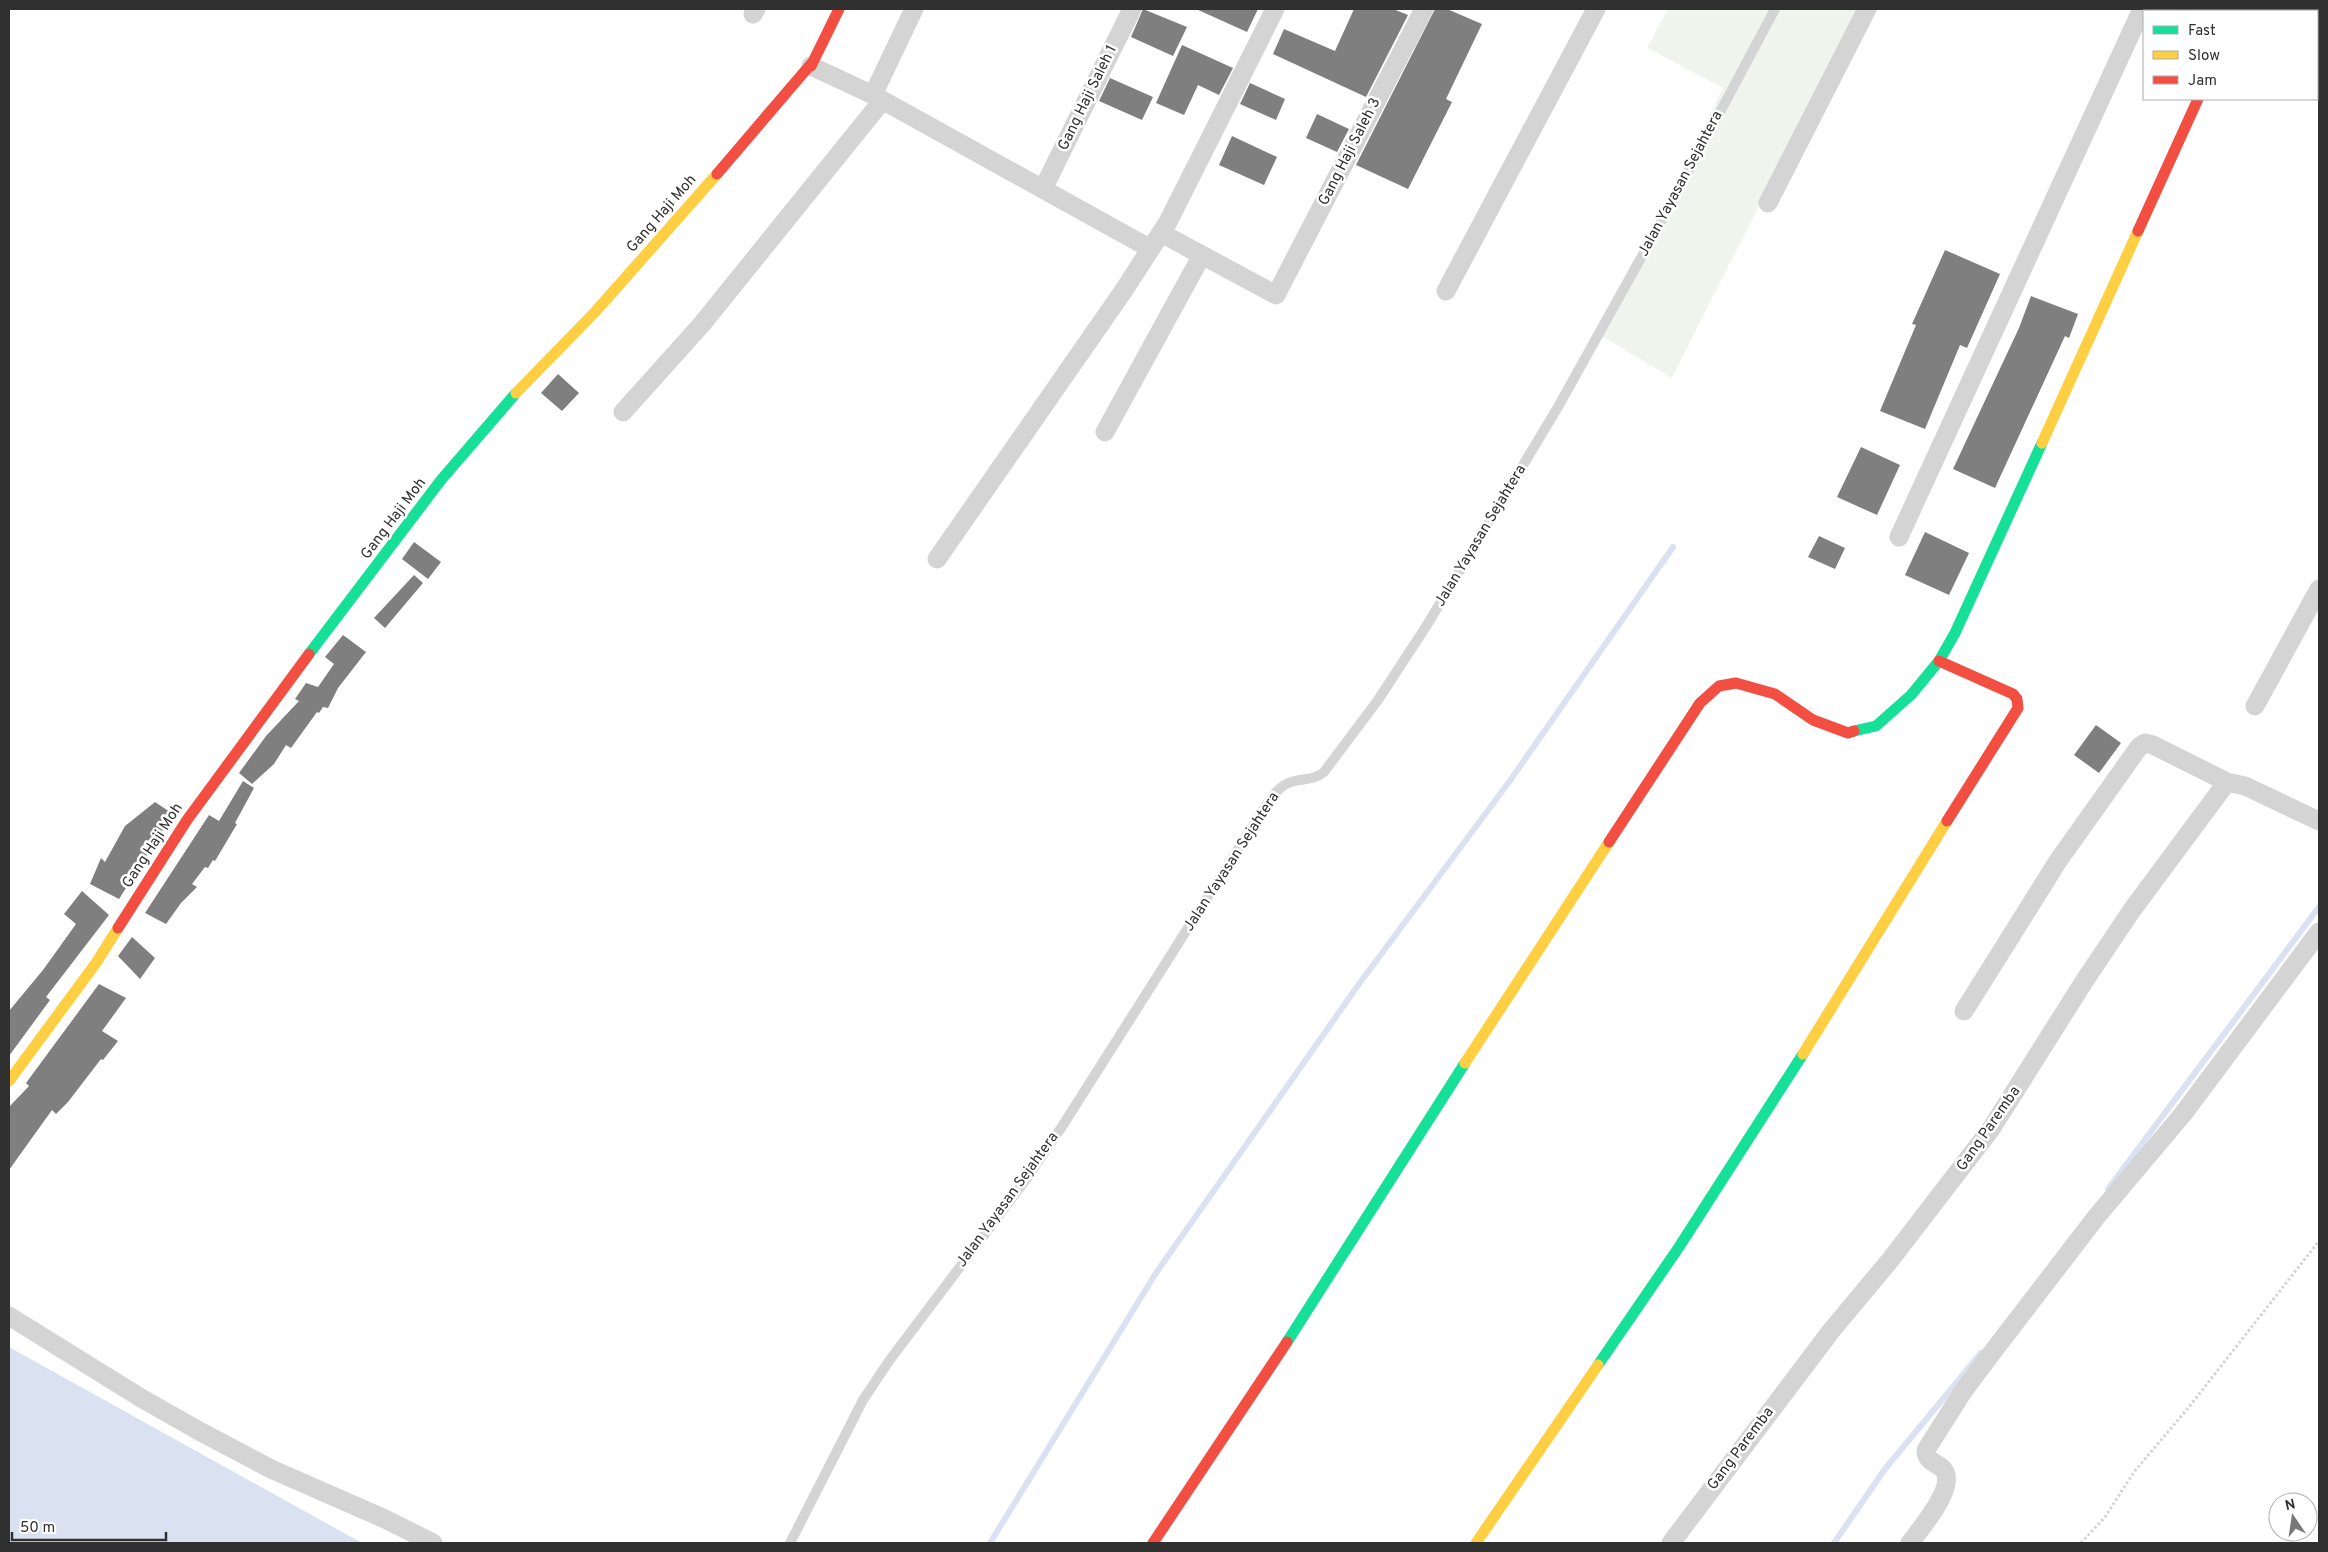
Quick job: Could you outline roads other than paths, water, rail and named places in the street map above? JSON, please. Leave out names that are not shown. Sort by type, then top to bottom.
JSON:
[{"type":"street","name":"Gang Haji Moh","points":[[9,1081],[96,963],[192,812],[310,652],[446,475],[512,398],[596,311],[781,101],[811,64],[811,66],[839,9]]},
{"type":"street","points":[[623,412],[702,324],[878,98],[914,9]]},
{"type":"street","name":"Gang Haji Saleh 1","points":[[1044,187],[1132,9]]},
{"type":"street","points":[[937,559],[1156,241],[1217,127],[1275,9]]},
{"type":"street","name":"Gang Haji Saleh 3","points":[[1202,255],[1276,295],[1424,9]]},
{"type":"street","points":[[1446,291],[1596,9]]},
{"type":"street","points":[[1768,203],[1867,9]]},
{"type":"street","points":[[1899,537],[2142,9]]},
{"type":"street","points":[[811,66],[878,98],[1044,187],[1156,241],[1202,255],[1105,432]]},
{"type":"street","points":[[1153,1543],[1299,1324],[1469,1055],[1700,703],[1719,686],[1736,683],[1775,694],[1813,720],[1848,733],[1876,726],[1912,695],[1939,661],[1955,633],[2198,100]]},
{"type":"street","points":[[2255,706],[2319,589]]},
{"type":"street","points":[[1476,1543],[1678,1247],[1806,1049],[2018,708],[2017,699],[2013,694],[1939,661]]},
{"type":"street","points":[[1964,1011],[2058,861],[2139,747],[2144,743],[2227,782],[2245,786],[2319,821]]},
{"type":"street","name":"Gang Paremba","points":[[1671,1543],[1819,1345],[1891,1259],[1991,1129],[2085,980],[2132,910],[2227,782]]},
{"type":"street","points":[[1910,1543],[1940,1500],[1947,1483],[1942,1469],[1928,1460],[1926,1450],[1964,1390],[2097,1216],[2183,1114],[2319,932]]},
{"type":"street","points":[[9,1316],[141,1398],[201,1432],[271,1469],[385,1519],[434,1543]]},
{"type":"lane","name":"Jalan Yayasan Sejahtera","points":[[790,1543],[863,1400],[889,1361],[1027,1178],[1053,1140],[1261,813],[1282,787],[1291,782],[1313,779],[1324,772],[1378,700],[1422,634],[1558,408],[1672,202],[1775,9]]},
{"type":"water","points":[[9,1347],[362,1543],[9,1543]]},
{"type":"waterway","points":[[990,1543],[1156,1273],[1359,984],[1509,782],[1673,547]]},
{"type":"waterway","points":[[2108,1189],[2319,907]]},
{"type":"waterway","points":[[1834,1543],[1885,1469],[1981,1353]]}]
